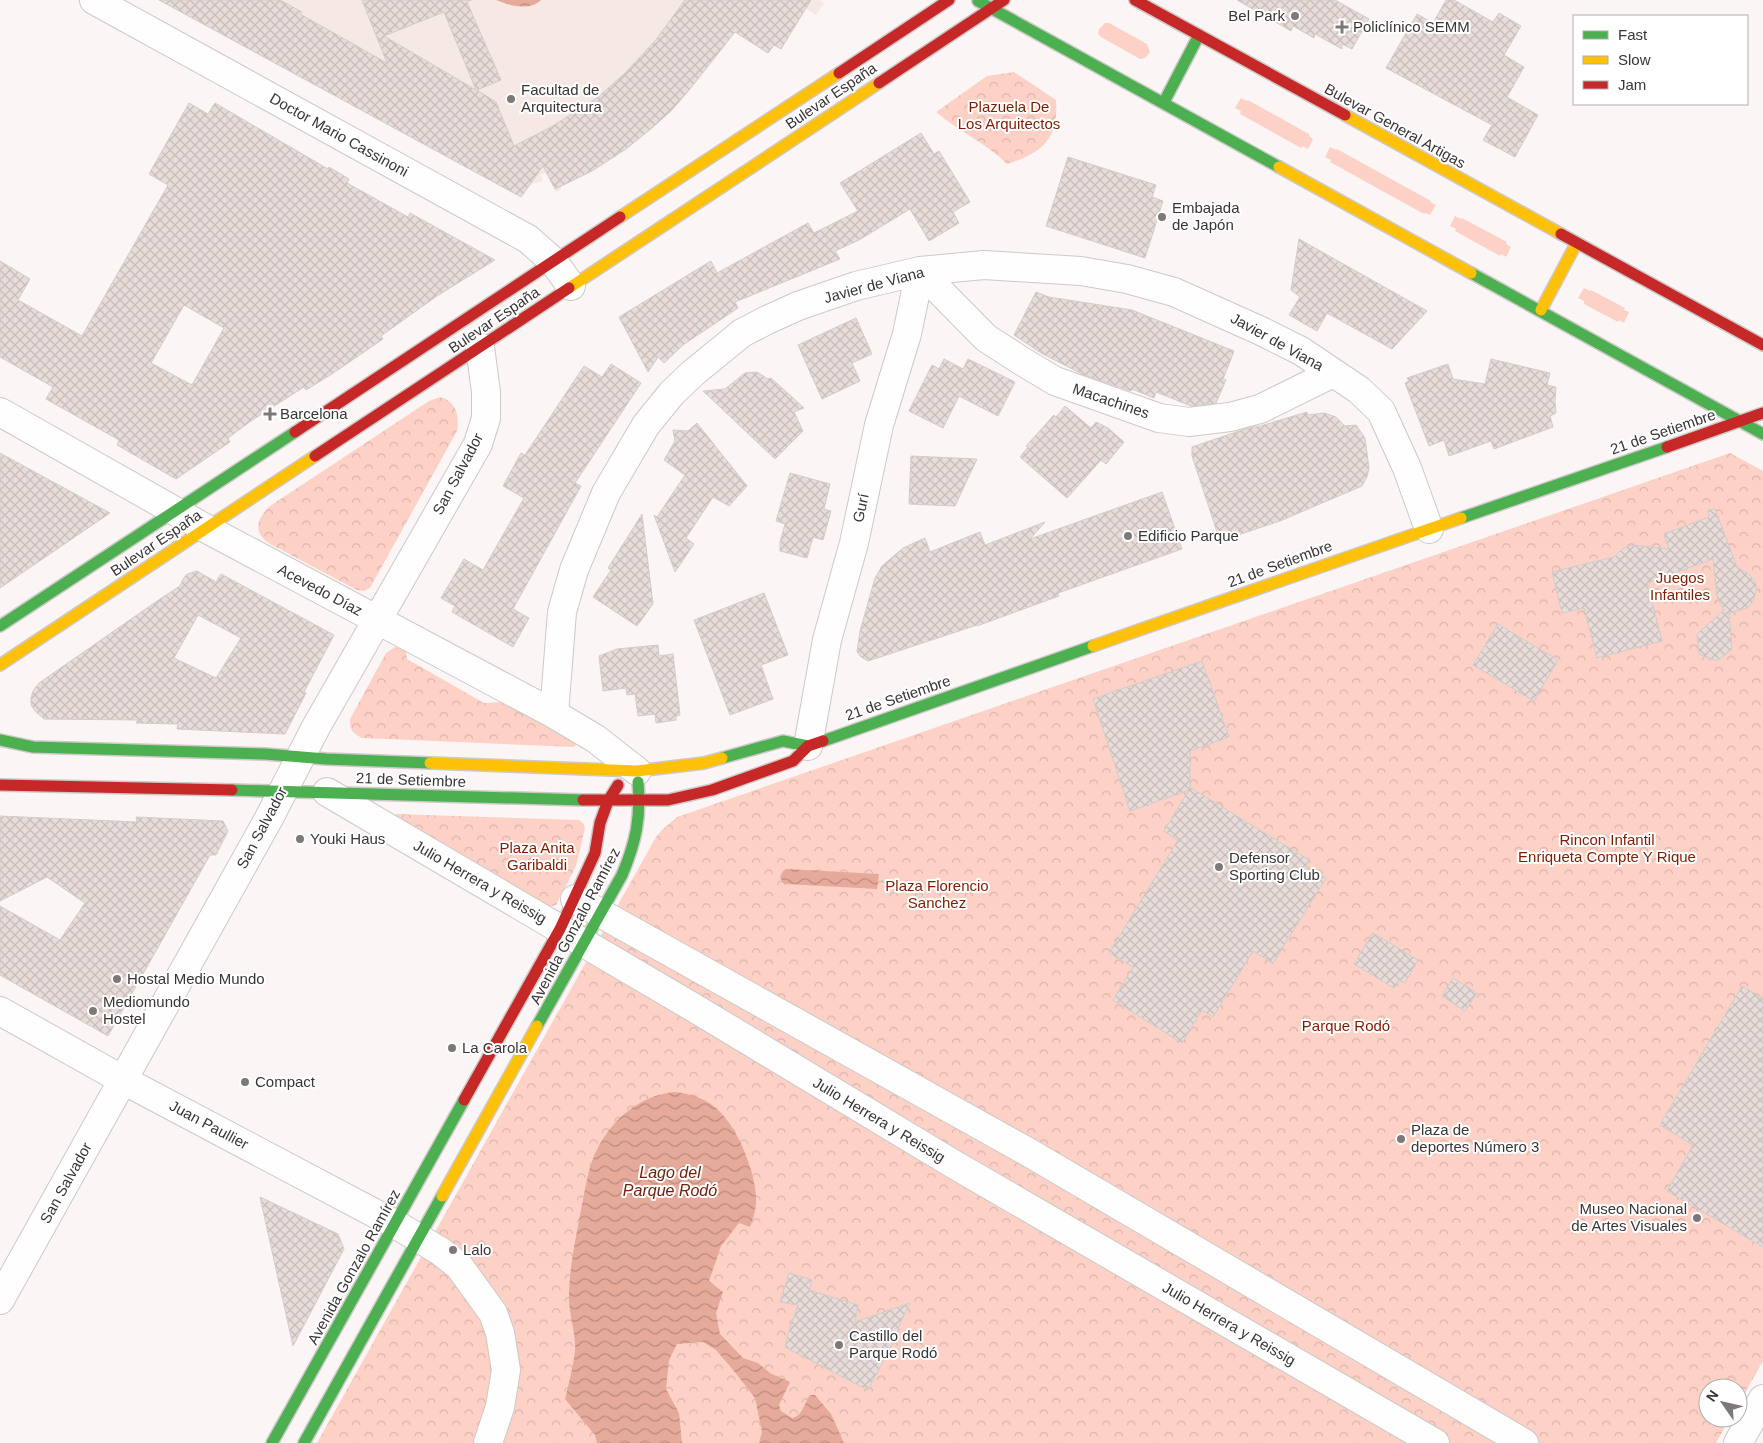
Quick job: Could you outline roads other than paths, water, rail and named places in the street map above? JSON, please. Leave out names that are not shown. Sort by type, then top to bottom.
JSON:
[{"type":"street","name":"Doctor Mario Cassinoni","points":[[94,0],[528,239],[553,261],[571,286]]},
{"type":"street","name":"Bulevar España","points":[[0,626],[949,0]]},
{"type":"street","points":[[976,0],[1763,434]]},
{"type":"street","name":"Bulevar España","points":[[0,665],[1004,0]]},
{"type":"street","name":"Bulevar General Artigas","points":[[1135,0],[1763,346]]},
{"type":"street","points":[[1164,102],[1199,35]]},
{"type":"street","points":[[1541,310],[1576,244]]},
{"type":"street","name":"Javier de Viana","points":[[554,714],[562,612],[574,570],[606,493],[646,425],[672,393],[693,372],[742,333],[767,320],[798,306],[856,286],[920,271],[984,265],[1081,271],[1127,280],[1174,292],[1218,310],[1301,351],[1359,390],[1381,411],[1406,468],[1429,529]]},
{"type":"street","name":"Macachines","points":[[920,271],[986,338],[1020,360],[1055,381],[1158,418],[1189,422],[1230,417],[1260,409],[1333,373]]},
{"type":"street","name":"Gurí","points":[[808,746],[827,640],[854,543],[879,425],[907,334],[920,271]]},
{"type":"street","name":"San Salvador","points":[[0,1300],[268,820],[300,757],[478,444],[486,418],[486,392],[480,347]]},
{"type":"street","name":"Acevedo Díaz","points":[[0,412],[206,528],[554,714],[596,739],[637,771]]},
{"type":"street","name":"21 de Setiembre","points":[[0,785],[327,792],[608,801],[668,800],[712,790],[792,761],[808,746],[1314,568],[1688,440],[1763,412]]},
{"type":"street","name":"21 de Setiembre","points":[[0,740],[33,747],[637,771],[704,764],[783,741],[808,746]]},
{"type":"street","name":"Avenida Gonzalo Ramírez","points":[[272,1443],[560,929],[595,853],[600,823],[608,801],[619,784],[637,771],[640,800],[639,829],[622,875],[304,1443]]},
{"type":"street","name":"Julio Herrera y Reissig","points":[[327,792],[584,943],[947,1161],[1435,1443]]},
{"type":"street","points":[[575,898],[1019,1148],[1524,1443]]},
{"type":"street","name":"Juan Paullier","points":[[0,1011],[123,1080],[395,1224],[418,1237],[460,1266],[493,1313],[500,1334],[506,1370],[500,1407],[488,1443]]},
{"type":"street","points":[[1738,1443],[1763,1399]]},
{"type":"water","points":[[496,0],[541,0],[531,5],[513,6]]},
{"type":"water","points":[[786,869],[879,874],[877,889],[786,884],[783,883],[780,877]]},
{"type":"water","name":"Lago del Parque Rodó","points":[[673,1092],[699,1098],[711,1104],[728,1121],[746,1154],[756,1191],[756,1204],[750,1227],[739,1223],[721,1246],[709,1281],[723,1292],[716,1313],[720,1334],[743,1358],[758,1363],[770,1373],[790,1382],[779,1405],[781,1411],[792,1418],[796,1417],[801,1412],[810,1395],[815,1395],[831,1414],[844,1443],[759,1443],[762,1432],[755,1398],[716,1350],[703,1342],[677,1344],[669,1360],[666,1389],[679,1413],[682,1443],[597,1443],[595,1435],[565,1399],[575,1351],[569,1298],[571,1267],[586,1185],[594,1156],[607,1132],[625,1113],[647,1099]]},
{"type":"place","name":"Bel Park","points":[[1295,16]]},
{"type":"place","name":"Policlínico SEMM","points":[[1342,27]]},
{"type":"place","name":"Facultad de Arquitectura","points":[[511,99]]},
{"type":"place","name":"Embajada de Japón","points":[[1162,217]]},
{"type":"place","name":"Barcelona","points":[[270,414]]},
{"type":"place","name":"Edificio Parque","points":[[1128,536]]},
{"type":"place","name":"Youki Haus","points":[[300,839]]},
{"type":"place","name":"Defensor Sporting Club","points":[[1219,867]]},
{"type":"place","name":"Hostal Medio Mundo","points":[[117,979]]},
{"type":"place","name":"Mediomundo Hostel","points":[[93,1011]]},
{"type":"place","name":"La Carola","points":[[452,1048]]},
{"type":"place","name":"Compact","points":[[245,1082]]},
{"type":"place","name":"Plaza de deportes Número 3","points":[[1401,1139]]},
{"type":"place","name":"Museo Nacional de Artes Visuales","points":[[1697,1218]]},
{"type":"place","name":"Lalo","points":[[453,1250]]},
{"type":"place","name":"Castillo del Parque Rodó","points":[[839,1345]]},
{"type":"park label","name":"Plazuela De Los Arquitectos","points":[[1009,116]]},
{"type":"park label","name":"Juegos Infantiles","points":[[1680,586]]},
{"type":"park label","name":"Rincon Infantil Enriqueta Compte Y Rique","points":[[1607,848]]},
{"type":"park label","name":"Plaza Anita Garibaldi","points":[[537,856]]},
{"type":"park label","name":"Plaza Florencio Sanchez","points":[[937,894]]},
{"type":"park label","name":"Parque Rodó","points":[[1346,1026]]}]
